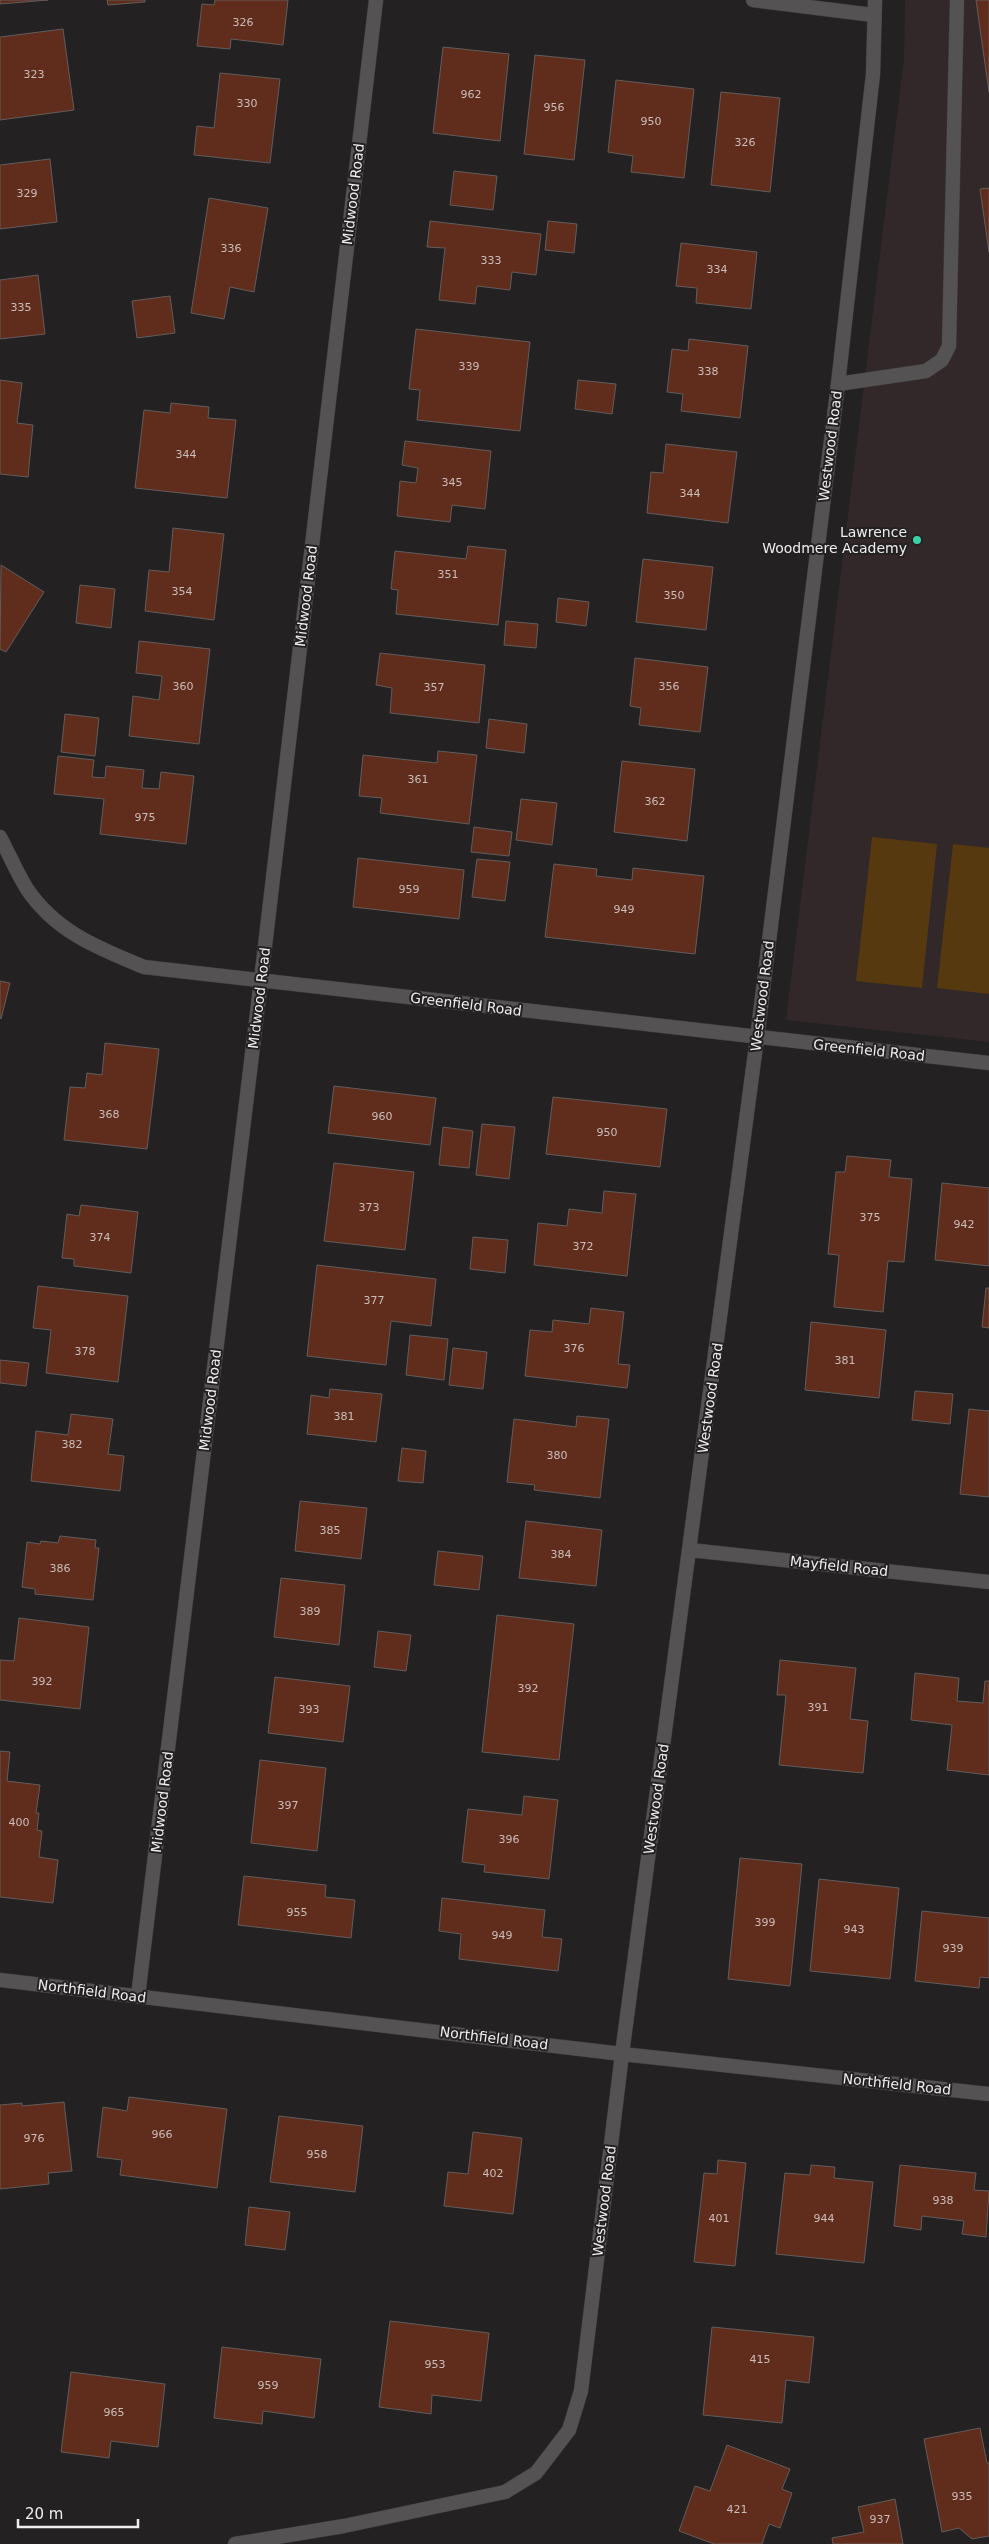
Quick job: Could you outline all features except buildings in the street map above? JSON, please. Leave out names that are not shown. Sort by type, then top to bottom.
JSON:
[{"type":"street","name":"Midwood Road","points":[[138,1996],[261,980],[376,0]]},
{"type":"street","points":[[753,0],[873,15]]},
{"type":"street","name":"Westwood Road","points":[[234,2544],[344,2526],[505,2492],[536,2473],[569,2430],[581,2391],[622,2054],[757,1038],[838,384],[873,74],[873,15],[875,0]]},
{"type":"street","points":[[838,384],[926,372],[942,360],[949,346],[957,0]]},
{"type":"street","name":"Greenfield Road","points":[[0,837],[28,889],[59,925],[90,945],[144,966],[757,1038],[989,1063]]},
{"type":"street","name":"Mayfield Road","points":[[690,1550],[989,1582]]},
{"type":"street","name":"Northfield Road","points":[[0,1980],[622,2054],[989,2094]]},
{"type":"shaded area","name":"Lawrence Woodmere Academy","points":[[905,0],[989,0],[989,1042],[786,1020],[904,59]]},
{"type":"shaded area","points":[[872,837],[937,844],[922,988],[856,981]]},
{"type":"shaded area","points":[[953,844],[989,848],[989,994],[937,988]]},
{"type":"place","name":"Lawrence Woodmere Academy","points":[[917,540]]}]
